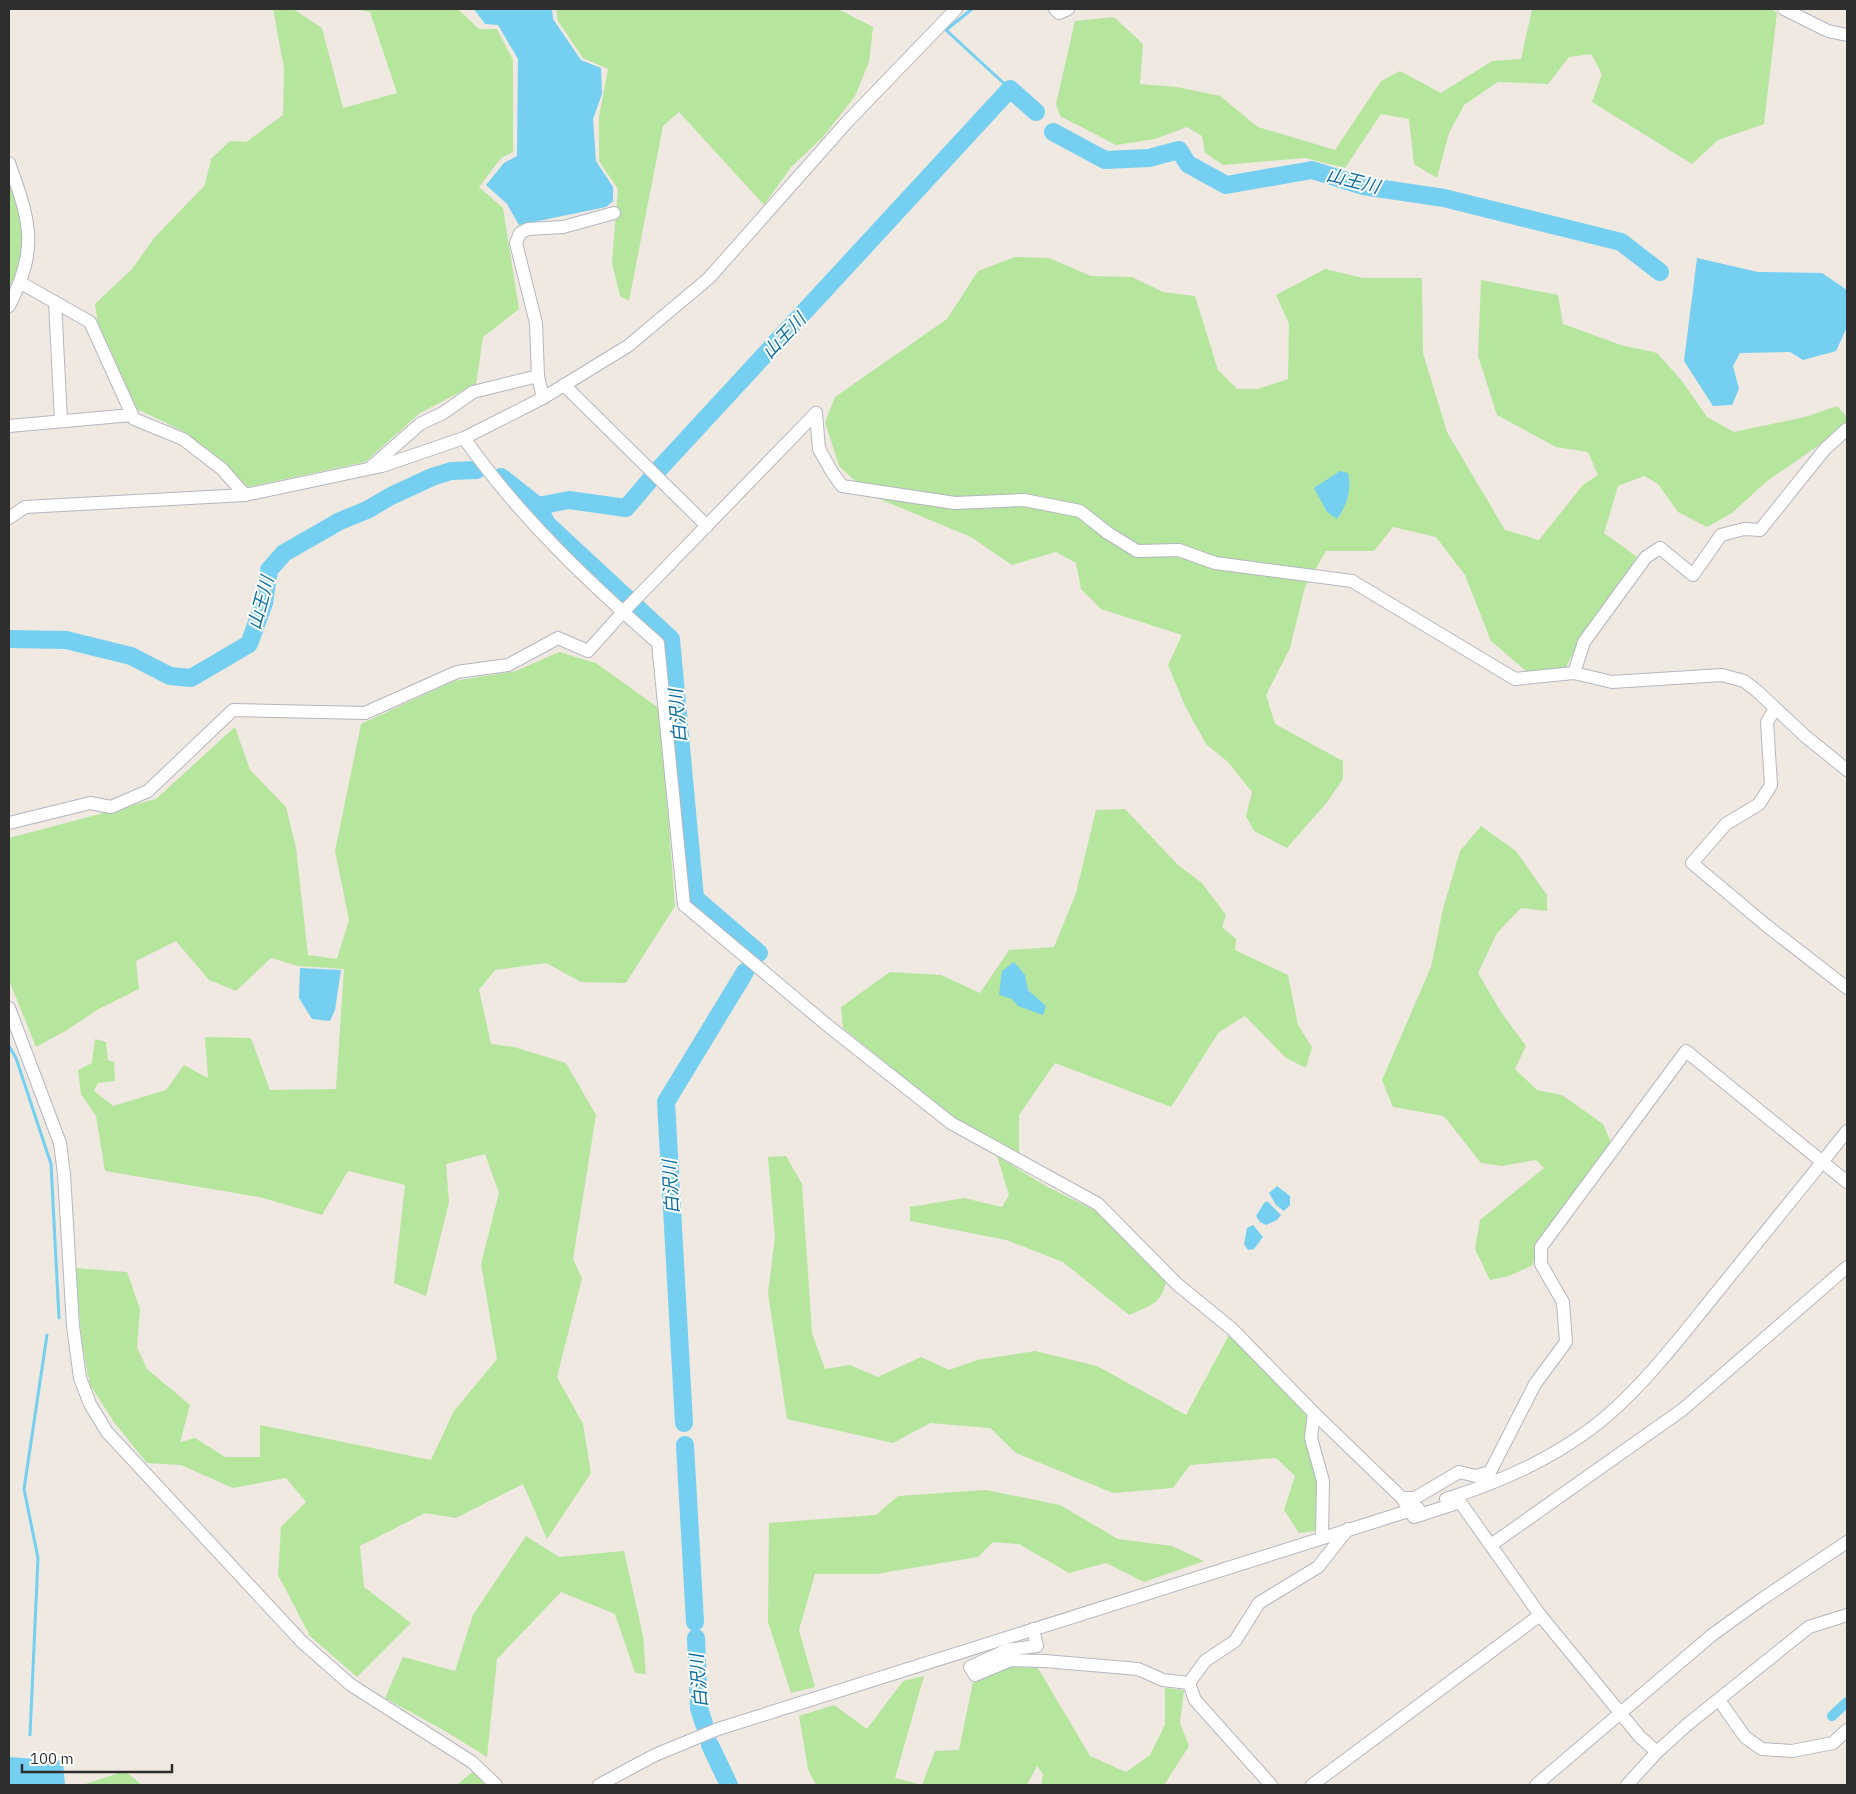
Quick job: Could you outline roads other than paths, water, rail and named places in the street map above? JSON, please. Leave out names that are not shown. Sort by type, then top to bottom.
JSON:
[{"type":"street","points":[[9,518],[25,507],[245,495],[382,466],[464,438],[543,398],[628,346],[709,278],[847,122],[956,9]]},
{"type":"street","points":[[1055,9],[1059,13],[1068,9]]},
{"type":"street","points":[[1784,9],[1828,30],[1847,35]]},
{"type":"street","points":[[9,163],[23,203],[29,233],[27,262],[21,283],[9,306]]},
{"type":"street","points":[[543,398],[538,376],[536,323],[516,243],[520,233],[528,229],[563,226],[614,213]]},
{"type":"street","points":[[21,283],[90,322],[134,419],[183,439],[222,470],[245,495]]},
{"type":"street","points":[[55,302],[61,421]]},
{"type":"street","points":[[370,468],[420,424],[443,413],[473,392],[538,376]]},
{"type":"street","points":[[564,385],[707,526]]},
{"type":"street","points":[[9,823],[90,804],[111,807],[148,791],[233,710],[365,713],[457,672],[508,665],[558,638],[588,651],[623,612],[816,413],[819,449],[842,486],[955,504],[1024,500],[1080,511],[1108,533],[1137,551],[1179,550],[1215,563],[1352,581],[1515,679],[1574,673],[1612,682],[1722,675],[1744,681],[1847,770]]},
{"type":"street","points":[[9,426],[132,415]]},
{"type":"street","points":[[1574,673],[1584,642],[1646,557],[1660,548],[1692,575],[1721,536],[1744,529],[1760,530],[1826,449],[1847,429]]},
{"type":"street","points":[[464,438],[486,470],[525,516],[623,612],[658,643],[684,905],[827,1025],[951,1124],[1098,1204],[1177,1284],[1232,1328],[1314,1414],[1402,1498],[1414,1517],[1460,1502],[1540,1614],[1640,1737],[1657,1752]]},
{"type":"street","points":[[1775,709],[1767,722],[1771,785],[1759,804],[1726,824],[1692,864],[1767,926],[1847,988]]},
{"type":"street","points":[[9,1008],[60,1143],[64,1174],[74,1326],[80,1378],[90,1404],[107,1432],[302,1642],[351,1685],[465,1757],[496,1785]]},
{"type":"street","points":[[1402,1498],[1415,1498],[1459,1472],[1476,1476],[1490,1472],[1535,1384],[1566,1342],[1563,1302],[1541,1264],[1541,1246],[1686,1051],[1847,1182]]},
{"type":"street","points":[[598,1785],[655,1755],[718,1729],[1472,1491],[1536,1463],[1575,1439],[1609,1414],[1645,1378],[1698,1316],[1847,1131]]},
{"type":"street","points":[[1491,1546],[1682,1410],[1847,1267]]},
{"type":"street","points":[[1314,1414],[1311,1438],[1323,1481],[1322,1538]]},
{"type":"street","points":[[1189,1684],[1205,1661],[1235,1640],[1259,1603],[1318,1567],[1348,1529]]},
{"type":"street","points":[[1536,1785],[1712,1635],[1847,1542]]},
{"type":"street","points":[[1312,1785],[1540,1614]]},
{"type":"street","points":[[1627,1785],[1657,1752],[1688,1724],[1809,1627],[1847,1616]]},
{"type":"street","points":[[1033,1629],[1037,1646],[1007,1650],[970,1667],[975,1675],[1011,1660],[1036,1660],[1138,1670],[1163,1680],[1189,1684]]},
{"type":"street","points":[[1189,1684],[1195,1700],[1271,1785]]},
{"type":"street","points":[[1719,1700],[1745,1737],[1762,1749],[1792,1751],[1833,1744],[1847,1730]]},
{"type":"water","points":[[474,9],[552,9],[553,19],[581,60],[601,68],[602,94],[593,119],[596,161],[613,187],[613,201],[606,207],[519,225],[507,204],[486,185],[504,163],[517,156],[518,59],[498,25],[485,24]]},
{"type":"water","points":[[1697,258],[1758,272],[1822,273],[1847,290],[1847,327],[1836,351],[1803,360],[1790,352],[1740,353],[1733,366],[1739,389],[1732,405],[1713,406],[1684,361]]},
{"type":"water","points":[[1340,471],[1348,473],[1349,491],[1344,509],[1337,519],[1327,512],[1314,488]]},
{"type":"water","points":[[1014,962],[1025,975],[1028,990],[1046,1006],[1043,1015],[1018,1006],[1012,999],[999,995],[1002,971]]},
{"type":"water","points":[[300,968],[341,970],[335,1010],[330,1021],[312,1019],[299,998]]},
{"type":"water","points":[[1277,1186],[1290,1196],[1290,1205],[1284,1211],[1276,1205],[1269,1193]]},
{"type":"water","points":[[1267,1201],[1281,1215],[1277,1220],[1266,1225],[1260,1222],[1256,1216]]},
{"type":"water","points":[[1253,1225],[1263,1237],[1254,1249],[1248,1250],[1244,1244],[1247,1228]]},
{"type":"water","points":[[9,1757],[63,1761],[65,1785],[9,1785]]},
{"type":"waterway","points":[[972,9],[946,30],[1010,89]]},
{"type":"waterway","name":"山王川","points":[[538,506],[569,500],[626,508],[661,467],[1010,89],[1036,112]]},
{"type":"waterway","name":"山王川","points":[[1053,132],[1105,160],[1149,158],[1179,150],[1188,164],[1226,185],[1312,170],[1363,186],[1444,198],[1621,242],[1660,272]]},
{"type":"waterway","name":"山王川","points":[[9,639],[66,640],[131,656],[170,676],[191,678],[249,644],[264,603],[269,570],[284,553],[340,521],[367,510],[391,496],[432,477],[451,471],[477,470]]},
{"type":"waterway","name":"白沢川","points":[[501,477],[538,506],[547,524],[671,639],[695,898],[759,953]]},
{"type":"waterway","name":"白沢川","points":[[684,1423],[666,1102],[745,972]]},
{"type":"waterway","points":[[9,1046],[16,1058],[51,1164],[59,1318]]},
{"type":"waterway","points":[[30,1735],[38,1558],[24,1489],[47,1335]]},
{"type":"waterway","name":"白沢川","points":[[685,1445],[695,1622]]},
{"type":"waterway","name":"白沢川","points":[[696,1638],[699,1708],[704,1724]]},
{"type":"waterway","points":[[1832,1716],[1847,1702]]},
{"type":"waterway","name":"白沢川","points":[[710,1745],[729,1785]]}]
